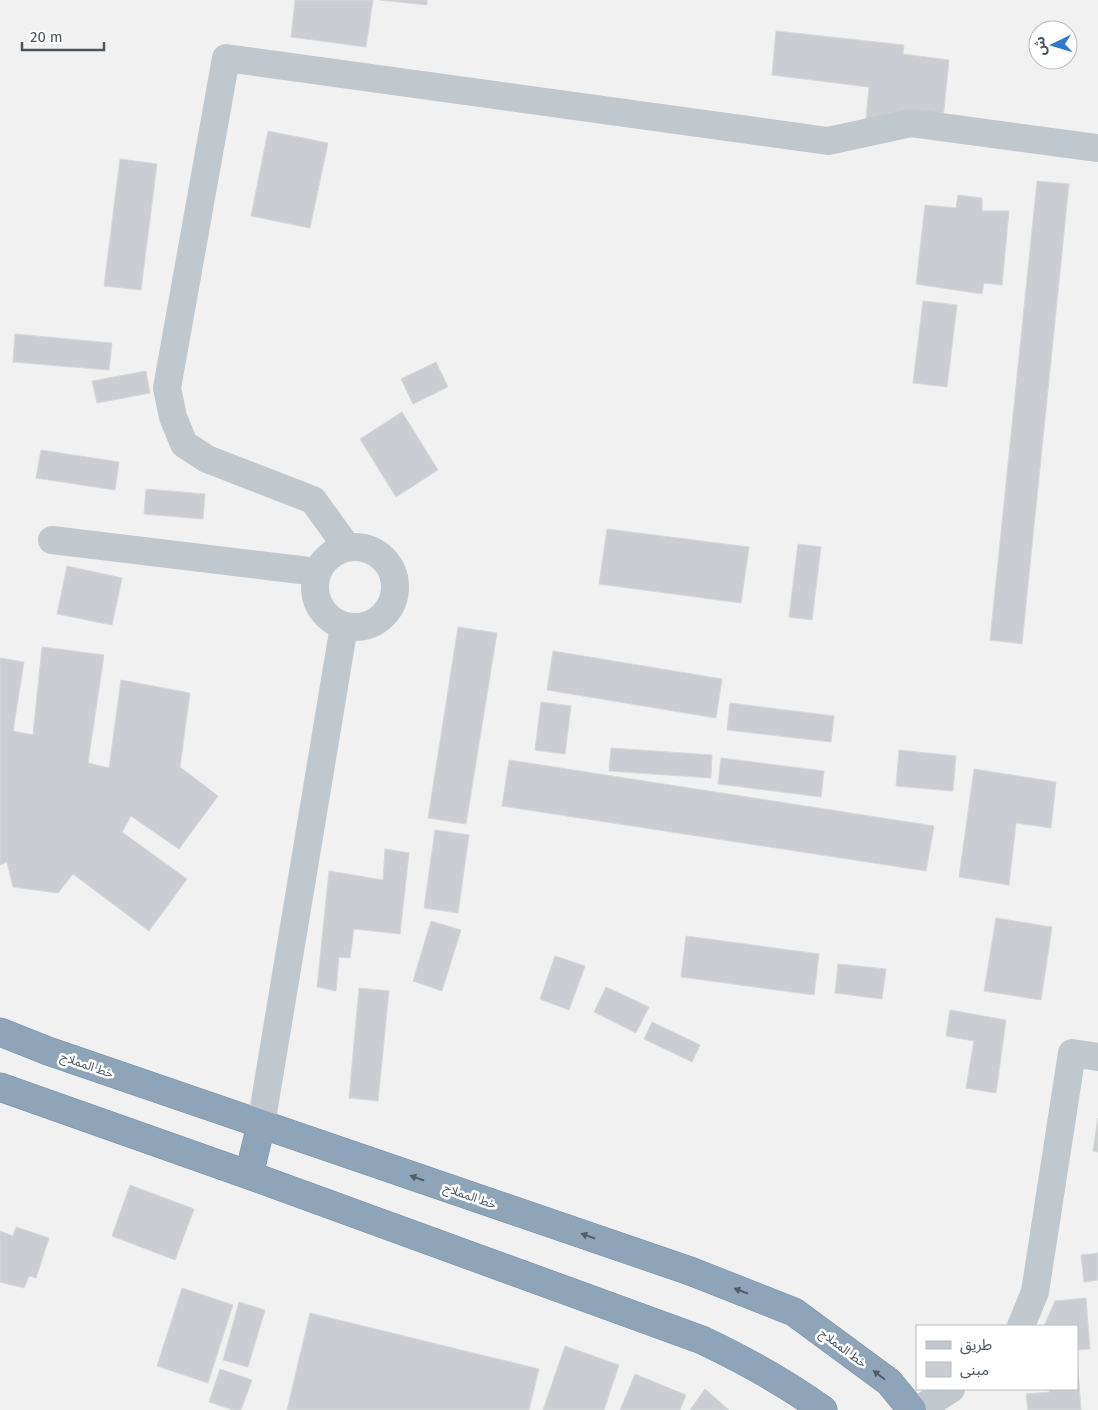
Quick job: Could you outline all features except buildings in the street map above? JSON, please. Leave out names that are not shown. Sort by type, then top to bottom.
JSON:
[{"type":"highway","name":"خط المملاح","points":[[0,1032],[48,1051],[690,1272],[794,1312],[889,1382],[912,1410]]},
{"type":"highway","points":[[0,1087],[249,1175],[702,1340],[774,1378],[823,1410]]},
{"type":"highway","points":[[249,1175],[261,1125]]},
{"type":"street","points":[[347,547],[313,500],[207,460],[184,444],[173,418],[168,388],[226,58],[828,141],[911,123],[1098,148]]},
{"type":"street","points":[[52,540],[317,572]]},
{"type":"street","points":[[361,546],[373,550],[384,558],[391,569],[395,582],[394,595],[390,607],[381,618],[370,625],[357,628],[344,626],[332,621],[322,611],[316,599],[317,572],[324,560],[335,552],[347,547],[361,546]]},
{"type":"street","points":[[261,1125],[344,626]]},
{"type":"street","points":[[1020,1325],[1035,1292],[1072,1053],[1098,1057]]},
{"type":"street","points":[[918,1410],[949,1390]]}]
